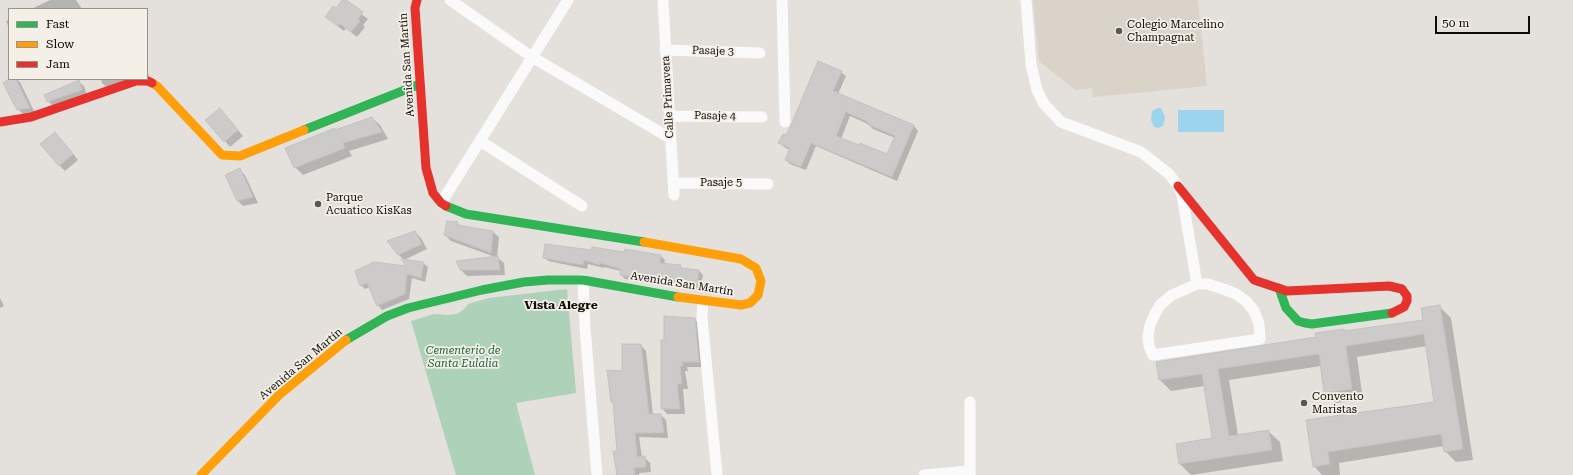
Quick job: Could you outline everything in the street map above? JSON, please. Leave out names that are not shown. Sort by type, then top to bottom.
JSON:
[{"type":"main road","name":"Avenida San Martín","points":[[201,475],[279,395],[347,340],[388,316],[423,304],[524,282],[583,280],[703,301],[741,306],[750,303],[758,295],[761,281],[756,268],[741,259],[683,248],[466,214],[441,203],[433,193],[426,168],[415,8],[416,0]]},
{"type":"main road","points":[[1,120],[31,117],[136,81],[148,81],[162,91],[222,155],[240,156],[420,84]]},
{"type":"main road","points":[[1178,186],[1254,280],[1279,288],[1287,291],[1389,286],[1402,289],[1407,296],[1407,301],[1404,307],[1396,312],[1312,324],[1298,321],[1286,308],[1279,288]]},
{"type":"street","points":[[450,0],[532,57],[670,138]]},
{"type":"street","points":[[441,203],[568,0]]},
{"type":"street","name":"Calle Primavera","points":[[663,0],[674,195]]},
{"type":"street","points":[[782,0],[785,122]]},
{"type":"street","points":[[1026,0],[1031,64],[1037,90],[1044,104],[1061,122],[1141,152],[1169,174],[1178,186],[1182,195],[1197,284]]},
{"type":"street","name":"Pasaje 3","points":[[666,50],[760,53]]},
{"type":"street","name":"Pasaje 4","points":[[669,116],[762,117]]},
{"type":"street","points":[[480,141],[582,206]]},
{"type":"street","name":"Pasaje 5","points":[[673,183],[768,184]]},
{"type":"street","points":[[583,280],[585,328],[597,475]]},
{"type":"street","points":[[1197,284],[1208,284],[1223,289],[1236,294],[1247,302],[1254,311],[1259,324],[1260,339],[1153,355],[1149,346],[1148,336],[1154,314],[1160,305],[1172,295],[1197,284]]},
{"type":"street","points":[[703,301],[702,317],[717,475]]},
{"type":"street","points":[[924,475],[970,473],[970,402]]},
{"type":"shaded area","name":"Colegio Marcelino Champagnat","points":[[1033,0],[1198,0],[1207,86],[1093,97],[1092,88],[1075,90],[1039,61]]},
{"type":"green space","name":"Cementerio de Santa Eulalia","points":[[567,289],[576,393],[516,403],[535,475],[456,475],[411,321],[434,314],[457,314],[468,304],[489,298]]},
{"type":"water","points":[[1161,108],[1165,117],[1163,126],[1159,128],[1154,127],[1151,120],[1152,111]]},
{"type":"water","points":[[1178,110],[1224,110],[1224,132],[1178,132]]},
{"type":"building","points":[[342,0],[346,0],[363,12],[358,19],[360,21],[351,32],[340,24],[338,26],[325,17],[333,6],[336,8]]},
{"type":"building","points":[[818,61],[842,71],[833,91],[914,125],[892,177],[811,143],[801,167],[785,160],[790,148],[778,143],[783,134],[786,135]],"holes":[[[846,112],[868,122],[867,124],[895,136],[887,154],[860,143],[859,145],[836,136]]]},
{"type":"building","points":[[8,80],[16,80],[30,108],[17,110],[3,83]]},
{"type":"building","points":[[79,80],[82,90],[47,102],[44,95]]},
{"type":"building","points":[[220,108],[238,130],[224,142],[205,120]]},
{"type":"building","points":[[372,117],[382,132],[343,143],[345,148],[294,168],[285,148],[335,128],[335,130]]},
{"type":"building","points":[[55,132],[73,154],[59,166],[40,144]]},
{"type":"building","points":[[240,168],[253,197],[237,201],[225,175]]},
{"type":"building","points":[[447,221],[458,222],[457,225],[493,231],[491,253],[444,235]]},
{"type":"building","points":[[415,231],[422,244],[398,255],[387,241]]},
{"type":"building","points":[[545,244],[591,250],[592,247],[624,252],[625,249],[661,255],[660,263],[681,265],[680,268],[699,270],[697,287],[662,277],[660,282],[620,275],[621,269],[600,263],[600,265],[584,260],[583,265],[543,258]]},
{"type":"building","points":[[498,256],[500,270],[460,270],[456,261]]},
{"type":"building","points":[[401,259],[424,262],[421,278],[407,274],[405,294],[377,306],[367,283],[360,286],[355,271],[374,262],[406,266]]},
{"type":"building","points":[[1440,305],[1463,449],[1444,452],[1441,434],[1328,452],[1330,464],[1313,467],[1306,420],[1434,402],[1424,334],[1346,346],[1352,389],[1324,393],[1319,354],[1218,369],[1229,436],[1269,430],[1272,450],[1179,464],[1176,444],[1212,438],[1202,374],[1159,380],[1156,362],[1316,337],[1315,333],[1344,329],[1344,331],[1423,320],[1421,308]]},
{"type":"building","points":[[664,316],[695,318],[699,362],[682,362],[683,366],[680,366],[682,384],[677,384],[680,409],[661,409],[661,340],[664,340]]},
{"type":"building","points":[[622,344],[641,344],[649,414],[661,414],[664,433],[635,433],[637,457],[645,456],[646,467],[634,468],[635,475],[617,475],[613,451],[617,451],[613,402],[611,402],[607,370],[622,371]]},
{"type":"traffic: fast","points":[[304,130],[420,84]]},
{"type":"traffic: fast","points":[[446,206],[466,214],[644,242]]},
{"type":"traffic: fast","points":[[346,340],[387,316],[408,308],[482,290],[524,282],[583,280],[678,297]]},
{"type":"traffic: fast","points":[[1279,288],[1286,308],[1298,321],[1305,323],[1312,324],[1392,313]]},
{"type":"traffic: slow","points":[[152,83],[157,86],[222,155],[240,156],[304,130]]},
{"type":"traffic: slow","points":[[644,242],[741,259],[756,268],[761,281],[758,295],[750,303],[741,305],[678,297]]},
{"type":"traffic: slow","points":[[201,475],[279,395],[346,340]]},
{"type":"traffic: jam","points":[[417,0],[415,8],[426,168],[433,193],[441,203],[446,206]]},
{"type":"traffic: jam","points":[[0,122],[31,117],[136,81],[148,81],[152,83]]},
{"type":"traffic: jam","points":[[1178,186],[1254,280],[1287,291],[1389,286],[1402,289],[1407,296],[1407,301],[1404,307],[1392,313]]},
{"type":"place","name":"Colegio Marcelino Champagnat","points":[[1119,31]]},
{"type":"place","name":"Parque Acuatico KisKas","points":[[318,204]]},
{"type":"place","name":"Convento Maristas","points":[[1304,403]]},
{"type":"district","name":"Vista Alegre","points":[[561,305]]}]
